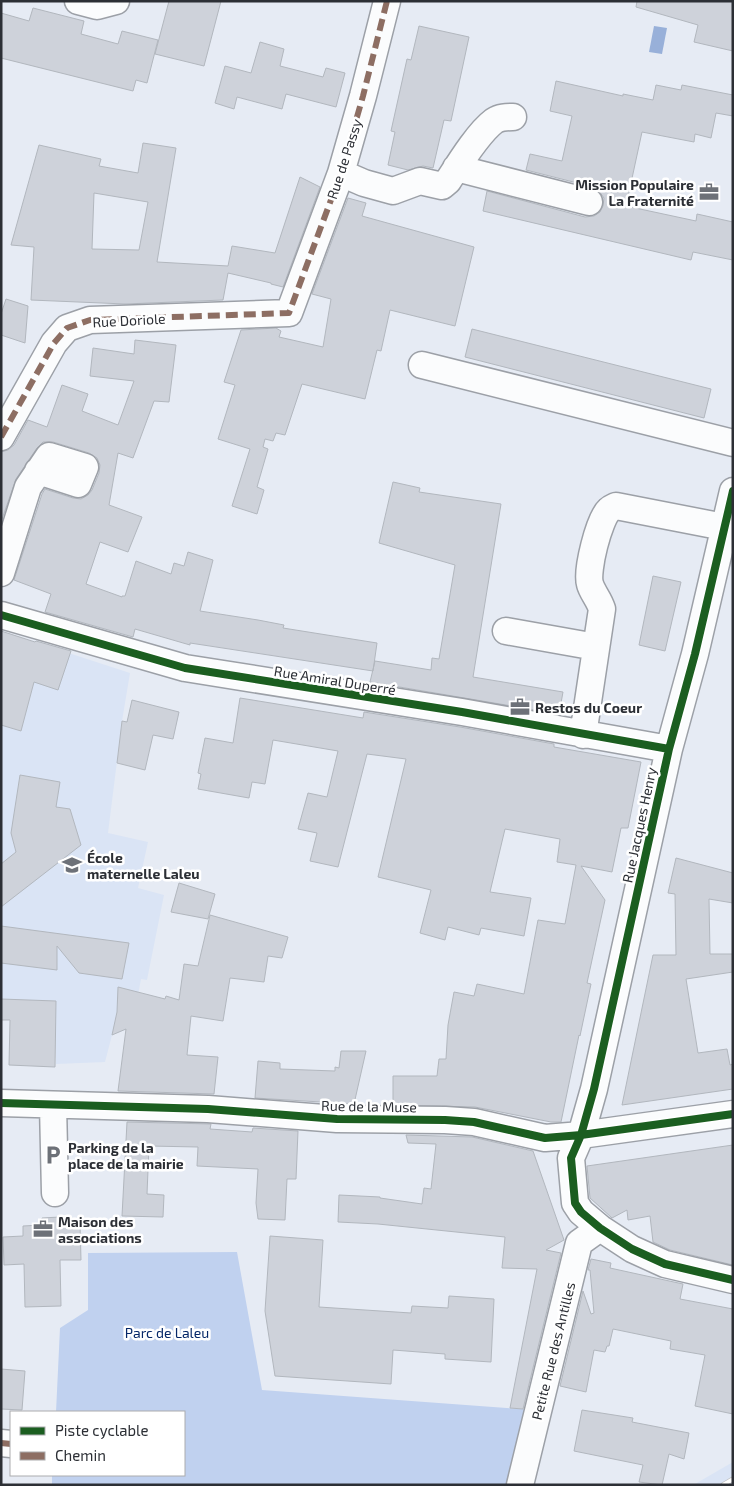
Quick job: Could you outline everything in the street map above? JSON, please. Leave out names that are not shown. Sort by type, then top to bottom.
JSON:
[{"type":"street","points":[[78,1],[96,6],[116,1]]},
{"type":"street","name":"Rue de Passy","points":[[289,314],[341,174],[387,1]]},
{"type":"street","points":[[341,174],[393,191],[420,181],[442,186],[448,181],[483,132],[495,121],[503,117],[513,117]]},
{"type":"street","points":[[456,168],[589,202]]},
{"type":"street","name":"Rue Doriole","points":[[1,437],[54,343],[67,328],[90,320],[289,314]]},
{"type":"street","points":[[422,365],[733,443]]},
{"type":"street","points":[[1,573],[28,487],[38,472]]},
{"type":"street","name":"Rue Jacques Henry","points":[[733,491],[695,654],[669,749],[594,1089],[581,1136],[571,1158],[575,1203],[581,1212],[600,1228],[632,1249],[666,1264],[733,1280]]},
{"type":"street","points":[[583,735],[602,608],[599,599],[590,585],[588,574],[600,524],[609,510],[616,506],[724,527]]},
{"type":"street","name":"Rue Amiral Duperré","points":[[1,615],[185,668],[462,712],[669,749]]},
{"type":"street","points":[[506,631],[596,647]]},
{"type":"street","name":"Rue de la Muse","points":[[1,1103],[208,1109],[337,1119],[445,1120],[474,1122],[545,1138],[581,1136],[733,1114]]},
{"type":"street","points":[[53,1105],[55,1193]]},
{"type":"street","name":"Petite Rue des Antilles","points":[[520,1485],[579,1243],[600,1228]]},
{"type":"shaded area","points":[[654,26],[667,28],[662,54],[649,52]]},
{"type":"shaded area","name":"École maternelle Laleu","points":[[1,631],[130,673],[108,833],[148,842],[138,888],[164,895],[147,980],[141,979],[132,1027],[112,1035],[105,1062],[56,1064],[56,1036],[1,999]]},
{"type":"shaded area","points":[[733,1462],[733,1485],[693,1485],[695,1484]]},
{"type":"green space","name":"Parc de Laleu","points":[[237,1252],[262,1390],[534,1410],[514,1485],[52,1485],[52,1476],[185,1476],[185,1411],[56,1411],[60,1328],[88,1310],[88,1253]]},
{"type":"building","points":[[169,1],[221,1],[204,66],[155,54]]},
{"type":"building","points":[[637,1],[733,1],[733,51],[694,42],[698,25],[636,7]]},
{"type":"building","points":[[33,8],[84,21],[81,34],[118,44],[122,31],[158,40],[147,83],[136,80],[133,91],[1,58],[1,13],[29,21]]},
{"type":"building","points":[[419,26],[469,37],[451,121],[444,120],[433,168],[423,166],[408,170],[388,165],[395,132],[391,131],[407,59],[411,60]]},
{"type":"building","points":[[260,42],[284,49],[280,66],[323,77],[326,68],[345,73],[336,107],[286,94],[282,109],[237,97],[234,109],[215,103],[225,66],[251,73]]},
{"type":"building","points":[[556,81],[623,96],[623,94],[653,100],[656,85],[681,90],[682,85],[733,95],[733,116],[716,113],[711,138],[695,134],[694,142],[642,132],[626,206],[696,221],[697,214],[733,222],[733,260],[693,252],[691,260],[483,211],[487,191],[585,217],[594,216],[600,212],[604,198],[593,187],[526,170],[530,154],[562,161],[572,116],[550,111]]},
{"type":"building","points":[[143,143],[176,148],[157,262],[228,266],[232,246],[275,253],[300,177],[320,187],[283,287],[228,273],[223,300],[125,304],[31,300],[34,247],[11,245],[39,145],[101,159],[99,166],[138,173]],"holes":[[[94,193],[148,202],[139,250],[92,249]]]},
{"type":"building","points":[[348,198],[366,203],[362,216],[474,247],[455,326],[390,310],[381,351],[377,350],[365,399],[302,384],[285,435],[276,433],[273,441],[265,439],[263,447],[268,449],[257,487],[264,490],[257,514],[232,506],[250,449],[218,439],[235,385],[224,382],[241,330],[276,328],[281,331],[279,337],[323,347],[331,299],[312,294]]},
{"type":"building","points":[[6,299],[28,306],[25,343],[1,335],[1,314]]},
{"type":"building","points":[[472,329],[711,389],[704,418],[465,357]]},
{"type":"building","points":[[135,340],[176,345],[169,402],[154,401],[133,458],[118,453],[109,505],[142,517],[128,552],[100,542],[86,584],[122,597],[125,596],[136,561],[171,574],[174,563],[184,566],[188,552],[213,560],[200,611],[284,625],[283,628],[377,643],[373,671],[190,643],[190,645],[135,629],[133,637],[45,612],[51,594],[14,580],[45,489],[81,499],[92,490],[100,465],[97,458],[89,453],[53,442],[43,442],[16,479],[1,522],[1,452],[8,450],[14,445],[28,420],[47,427],[62,385],[88,394],[82,411],[118,425],[134,381],[90,376],[93,348],[134,354]]},
{"type":"building","points":[[393,482],[420,488],[419,492],[501,504],[473,677],[563,692],[559,714],[370,682],[375,661],[431,670],[432,658],[439,659],[455,565],[379,543]]},
{"type":"building","points":[[653,576],[681,582],[665,651],[639,645]]},
{"type":"building","points":[[1,631],[71,651],[58,690],[34,682],[21,731],[1,725]]},
{"type":"building","points":[[240,698],[363,718],[364,712],[460,727],[554,744],[554,747],[641,762],[628,828],[621,828],[612,872],[581,866],[605,900],[587,983],[591,984],[561,1122],[551,1122],[475,1107],[393,1105],[393,1076],[437,1076],[439,1059],[446,1059],[448,1025],[454,992],[474,996],[477,984],[524,994],[538,920],[565,924],[576,865],[557,862],[560,839],[505,829],[490,892],[531,898],[524,936],[481,928],[479,935],[448,927],[445,940],[420,933],[431,890],[378,877],[406,759],[367,754],[338,867],[310,861],[317,833],[298,829],[308,793],[327,797],[338,751],[273,740],[265,784],[252,782],[249,798],[198,789],[201,774],[198,773],[205,738],[233,743]]},
{"type":"building","points":[[132,700],[179,712],[173,739],[153,735],[145,770],[117,763],[122,721],[127,722]]},
{"type":"building","points":[[20,775],[60,782],[56,807],[70,809],[81,845],[1,907],[1,864],[16,852],[11,833]]},
{"type":"building","points":[[676,858],[733,873],[733,903],[709,899],[710,954],[733,954],[733,972],[686,979],[698,1053],[727,1049],[730,1065],[733,1064],[733,1089],[622,1105],[653,955],[676,955],[675,894],[668,893]]},
{"type":"building","points":[[179,883],[215,894],[208,919],[171,912]]},
{"type":"building","points":[[210,915],[288,937],[282,958],[268,956],[264,982],[230,978],[223,1021],[191,1016],[187,1055],[218,1057],[214,1094],[118,1091],[126,1029],[112,1035],[117,1012],[118,987],[165,999],[166,996],[179,1000],[184,964],[198,966]]},
{"type":"building","points":[[1,926],[129,943],[122,979],[79,973],[57,946],[57,970],[1,963]]},
{"type":"building","points":[[1,999],[56,1001],[55,1067],[9,1065],[10,1020],[1,1020]]},
{"type":"building","points":[[341,1051],[366,1051],[354,1104],[255,1098],[258,1061],[280,1063],[280,1069],[335,1071],[335,1067],[339,1068]]},
{"type":"building","points":[[127,1122],[211,1124],[210,1129],[252,1132],[253,1128],[298,1131],[296,1179],[287,1179],[285,1220],[258,1219],[256,1203],[258,1169],[197,1166],[198,1147],[149,1146],[147,1194],[164,1195],[163,1217],[122,1216]]},
{"type":"building","points":[[406,1135],[472,1137],[533,1151],[564,1240],[546,1250],[561,1253],[523,1409],[510,1408],[537,1269],[502,1268],[505,1237],[378,1224],[338,1222],[339,1195],[380,1197],[422,1204],[424,1188],[431,1189],[436,1144],[408,1143]]},
{"type":"building","points":[[733,1145],[733,1265],[670,1250],[653,1242],[650,1216],[628,1220],[627,1210],[612,1218],[590,1198],[587,1166]]},
{"type":"building","points":[[60,1217],[61,1225],[80,1224],[81,1260],[60,1260],[61,1306],[25,1307],[24,1264],[4,1265],[3,1237],[23,1236],[23,1226],[42,1225],[42,1218]]},
{"type":"building","points":[[270,1236],[323,1240],[319,1307],[411,1313],[412,1306],[448,1308],[449,1296],[494,1299],[491,1362],[445,1359],[445,1354],[393,1350],[391,1384],[275,1376],[265,1311]]},
{"type":"building","points":[[591,1259],[611,1263],[610,1268],[683,1284],[680,1299],[733,1309],[733,1414],[695,1406],[705,1355],[670,1349],[671,1341],[613,1329],[609,1346],[607,1346],[605,1352],[594,1350],[586,1392],[560,1386],[583,1291],[591,1314],[594,1313],[590,1270],[588,1270]]},
{"type":"building","points":[[1,1369],[25,1371],[22,1410],[1,1409]]},
{"type":"building","points":[[582,1410],[633,1418],[632,1422],[689,1433],[684,1459],[669,1454],[662,1485],[639,1482],[643,1465],[574,1451]]},
{"type":"railway","points":[[723,1485],[733,1479]]},
{"type":"marked path","points":[[1,437],[54,343],[67,328],[90,320],[289,313],[341,173],[387,1]]},
{"type":"marked path","points":[[1,1443],[10,1444]]},
{"type":"cycle path","points":[[733,491],[695,654],[669,749],[594,1089],[581,1135],[571,1158],[575,1203],[581,1212],[600,1228],[632,1249],[665,1264],[733,1280]]},
{"type":"cycle path","points":[[1,615],[185,668],[462,712],[669,749]]},
{"type":"cycle path","points":[[1,1103],[208,1109],[337,1119],[445,1120],[474,1122],[545,1138],[581,1135],[733,1114]]},
{"type":"place","name":"Mission Populaire La Fraternité","points":[[709,192]]},
{"type":"place","name":"Restos du Coeur","points":[[520,707]]},
{"type":"place","name":"École maternelle Laleu","points":[[72,865]]},
{"type":"place","name":"Parking de la place de la mairie","points":[[53,1155]]},
{"type":"place","name":"Maison des associations","points":[[43,1229]]}]
